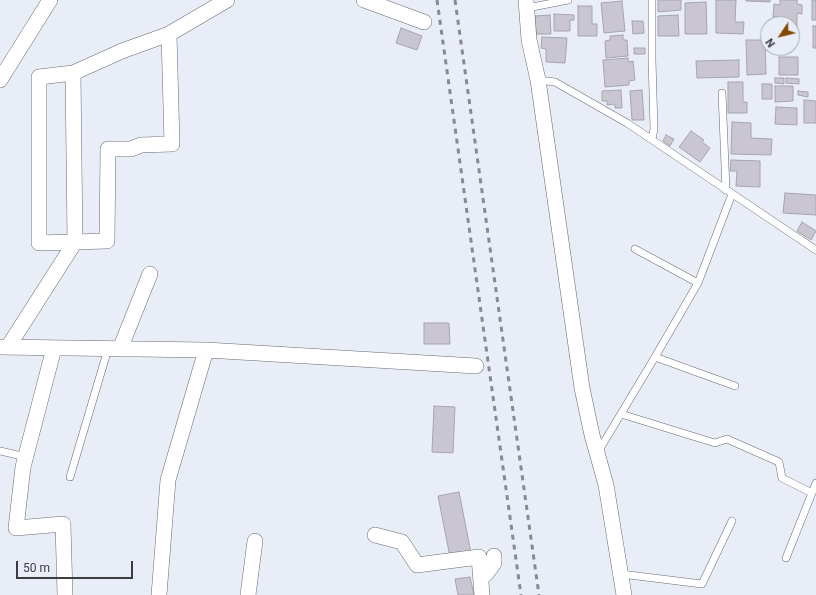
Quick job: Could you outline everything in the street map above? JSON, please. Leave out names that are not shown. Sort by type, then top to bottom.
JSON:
[{"type":"street","points":[[0,80],[50,0]]},
{"type":"street","points":[[169,34],[172,144],[141,145],[131,149],[108,149],[107,241],[39,243],[39,77],[73,73],[122,50],[169,34],[227,0]]},
{"type":"street","points":[[364,0],[424,22]]},
{"type":"street","points":[[526,4],[529,40],[538,80],[582,388],[597,454],[606,484],[624,595]]},
{"type":"street","points":[[4,347],[75,242],[73,73]]},
{"type":"street","points":[[114,349],[150,274]]},
{"type":"street","points":[[4,347],[206,350],[476,366]]},
{"type":"street","points":[[54,348],[23,467],[16,528],[63,524],[65,595]]},
{"type":"street","points":[[159,595],[168,480],[206,350]]},
{"type":"street","points":[[375,535],[402,542],[417,565],[479,557],[482,595]]},
{"type":"street","points":[[248,595],[255,541]]},
{"type":"street","points":[[481,577],[486,574],[494,563],[494,556]]},
{"type":"lane","points":[[526,4],[568,0]]},
{"type":"lane","points":[[652,0],[654,129],[652,139]]},
{"type":"lane","points":[[538,80],[555,82],[627,123],[816,250]]},
{"type":"lane","points":[[597,454],[698,283],[729,192],[722,93]]},
{"type":"lane","points":[[636,249],[698,283]]},
{"type":"lane","points":[[70,476],[114,349]]},
{"type":"lane","points":[[655,357],[735,386]]},
{"type":"lane","points":[[621,414],[715,443],[727,439],[779,462],[782,478],[812,493]]},
{"type":"lane","points":[[0,451],[26,457]]},
{"type":"lane","points":[[786,558],[816,484]]},
{"type":"lane","points":[[621,574],[702,584],[732,521]]},
{"type":"building","points":[[658,0],[681,0],[681,10],[658,12]]},
{"type":"building","points":[[716,0],[736,0],[735,22],[744,22],[743,34],[716,33]]},
{"type":"building","points":[[770,0],[770,2],[746,1]]},
{"type":"building","points":[[780,0],[797,0],[797,4],[802,5],[802,14],[797,13],[797,16],[773,16],[774,4],[780,5]]},
{"type":"building","points":[[812,0],[816,0],[816,20],[812,20]]},
{"type":"building","points":[[622,1],[625,31],[604,33],[601,3]]},
{"type":"building","points":[[706,2],[707,34],[685,34],[685,3]]},
{"type":"building","points":[[578,6],[592,6],[592,24],[597,24],[597,36],[578,36]]},
{"type":"building","points":[[554,14],[574,15],[574,20],[570,20],[570,31],[554,31]]},
{"type":"building","points":[[550,15],[551,34],[536,34],[535,16]]},
{"type":"building","points":[[678,15],[679,36],[658,36],[658,16]]},
{"type":"building","points":[[632,21],[643,21],[644,33],[633,34]]},
{"type":"building","points":[[813,26],[816,26],[816,48],[813,48]]},
{"type":"building","points":[[401,28],[422,36],[417,50],[396,43]]},
{"type":"building","points":[[623,35],[623,40],[627,40],[628,56],[606,58],[605,41],[610,40],[610,36]]},
{"type":"building","points":[[542,37],[567,38],[565,63],[546,62],[546,49],[541,48]]},
{"type":"building","points":[[746,40],[760,40],[760,56],[765,56],[766,74],[747,75]]},
{"type":"building","points":[[634,48],[645,48],[645,54],[634,54]]},
{"type":"building","points":[[779,57],[798,57],[798,75],[779,75]]},
{"type":"building","points":[[628,58],[628,62],[633,61],[635,80],[629,81],[629,85],[605,87],[603,60]]},
{"type":"building","points":[[739,60],[739,77],[697,78],[696,61]]},
{"type":"building","points":[[775,78],[784,78],[784,84],[775,83]]},
{"type":"building","points":[[786,78],[799,79],[799,84],[786,83]]},
{"type":"building","points":[[728,82],[743,82],[743,102],[747,102],[747,113],[728,113]]},
{"type":"building","points":[[762,84],[772,84],[772,99],[762,99]]},
{"type":"building","points":[[775,86],[793,86],[793,101],[775,102]]},
{"type":"building","points":[[621,90],[622,108],[615,108],[615,104],[607,105],[607,101],[602,101],[602,91]]},
{"type":"building","points":[[642,90],[644,120],[632,120],[630,91]]},
{"type":"building","points":[[798,91],[808,92],[808,97],[798,95]]},
{"type":"building","points":[[804,100],[816,101],[816,123],[804,123]]},
{"type":"building","points":[[776,107],[797,108],[797,125],[775,124]]},
{"type":"building","points":[[732,122],[751,123],[751,138],[772,139],[771,155],[731,154]]},
{"type":"building","points":[[691,131],[704,140],[702,142],[710,148],[700,162],[679,147]]},
{"type":"building","points":[[666,135],[674,139],[670,146],[663,141]]},
{"type":"building","points":[[731,160],[760,161],[760,187],[736,186],[737,171],[730,171]]},
{"type":"building","points":[[785,193],[816,195],[816,215],[783,213]]},
{"type":"building","points":[[802,222],[816,231],[811,240],[797,231]]},
{"type":"building","points":[[424,323],[449,323],[450,344],[424,344]]},
{"type":"building","points":[[434,406],[455,407],[453,453],[432,452]]},
{"type":"building","points":[[459,492],[471,553],[450,557],[438,496]]},
{"type":"building","points":[[470,577],[474,595],[458,595],[455,579]]},
{"type":"railway","points":[[437,0],[521,595]]},
{"type":"railway","points":[[455,0],[539,595]]}]
